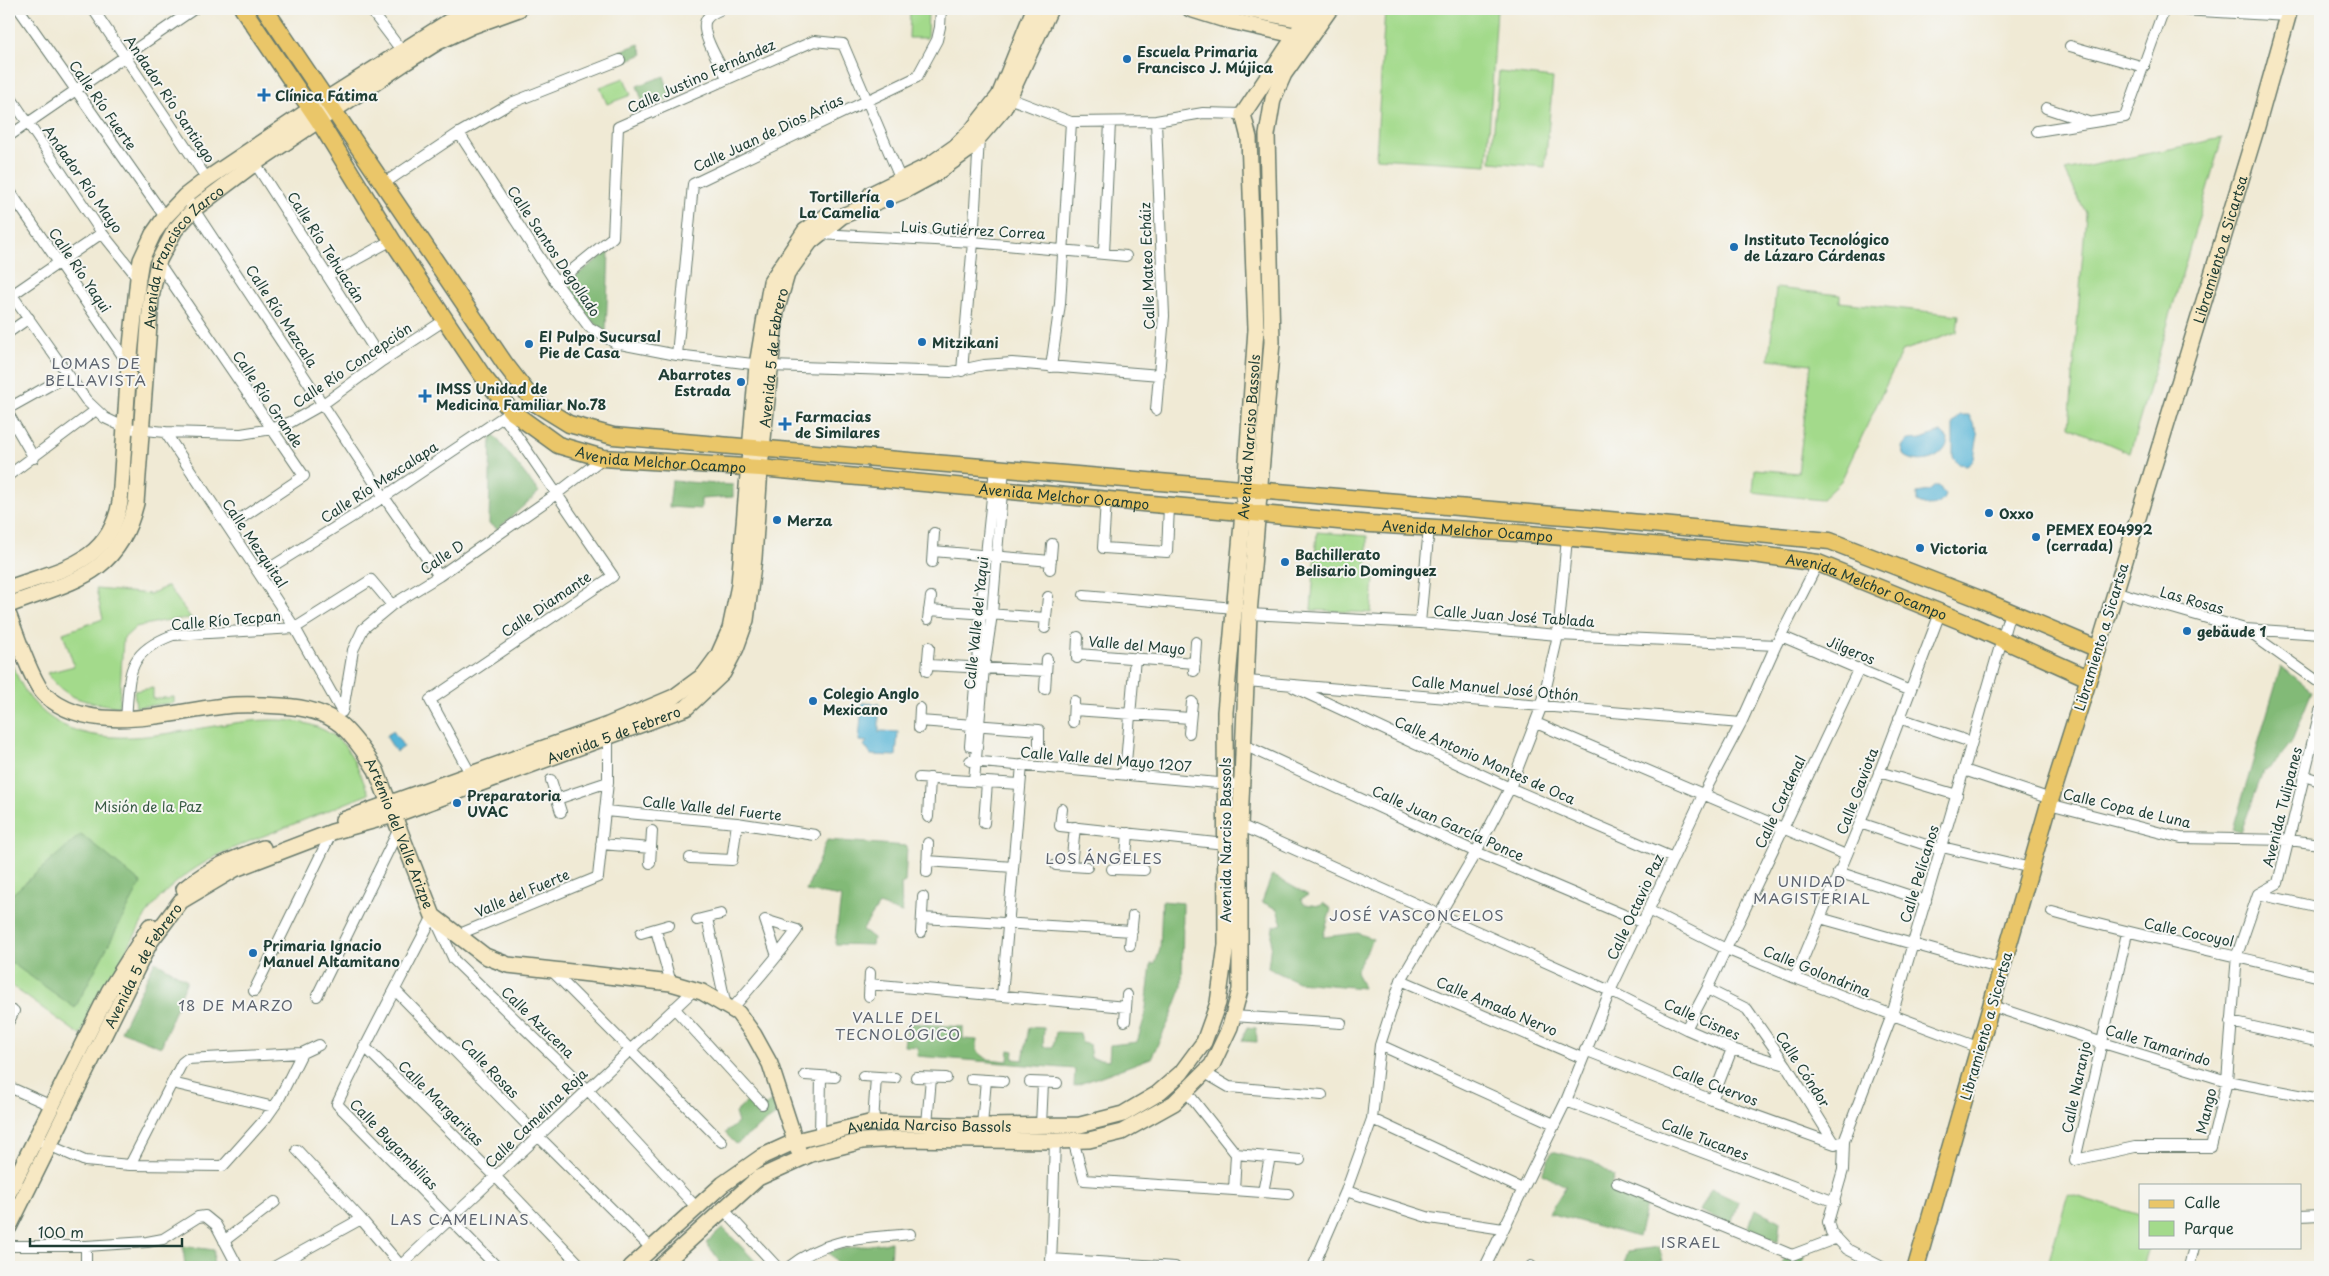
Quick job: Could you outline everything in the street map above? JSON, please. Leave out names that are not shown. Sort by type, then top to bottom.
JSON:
[{"type":"main road","name":"Avenida Melchor Ocampo","points":[[243,9],[315,115],[392,240],[508,414],[558,445],[603,458],[755,468],[1170,506],[1429,528],[1517,533],[1753,554],[1818,563],[1940,613],[2088,678]]},
{"type":"main road","name":"Avenida Melchor Ocampo","points":[[265,9],[505,364],[535,403],[569,424],[613,436],[1519,512],[1830,541],[2098,649]]},
{"type":"main road","points":[[1517,533],[1519,512]]},
{"type":"main road","name":"Libramiento a Sicartsa","points":[[1916,1267],[2050,802],[2098,649]]},
{"type":"street","name":"Calle Río Fuerte","points":[[19,9],[165,217]]},
{"type":"street","name":"Andador Río Santiago","points":[[93,9],[207,179]]},
{"type":"street","points":[[9,136],[194,9]]},
{"type":"street","points":[[370,9],[401,50]]},
{"type":"street","name":"Avenida Francisco Zarco","points":[[9,605],[90,574],[110,558],[123,540],[132,521],[136,504],[134,428],[129,365],[138,278],[141,260],[153,234],[165,217],[255,163],[401,50],[448,22],[481,9]]},
{"type":"street","name":"Avenida Francisco Zarco","points":[[329,105],[438,42],[472,26],[519,9]]},
{"type":"street","points":[[722,9],[712,14],[706,20],[704,32],[728,79]]},
{"type":"street","name":"Calle Juan de Dios Arias","points":[[677,355],[693,184],[917,77],[937,40],[941,9]]},
{"type":"street","name":"Avenida 5 de Febrero","points":[[764,365],[784,283],[798,259],[819,234],[842,216],[903,185],[955,147],[999,96],[1034,9]]},
{"type":"street","name":"Avenida 5 de Febrero","points":[[9,1192],[108,991],[152,922],[170,901],[204,873],[225,861],[394,816],[608,730],[674,697],[704,675],[718,656],[730,629],[739,585],[755,468],[771,282],[805,231],[832,212],[932,176],[967,150],[999,114],[1009,98],[1050,9]]},
{"type":"street","points":[[1190,9],[1222,20],[1295,34],[1309,39]]},
{"type":"street","name":"Avenida Narciso Bassols","points":[[660,1267],[758,1178],[811,1154],[862,1140],[898,1138],[1090,1140],[1122,1132],[1174,1103],[1212,1065],[1230,1027],[1240,990],[1233,891],[1225,844],[1225,712],[1242,611],[1252,490],[1272,342],[1267,135],[1273,99],[1284,74],[1330,9]]},
{"type":"street","points":[[2037,131],[2125,117],[2164,9],[2289,12]]},
{"type":"street","points":[[1253,10],[1308,14],[1319,24]]},
{"type":"street","name":"Libramiento a Sicartsa","points":[[2098,649],[2256,130],[2289,12]]},
{"type":"street","points":[[1009,98],[1071,122],[1156,121],[1203,113],[1243,114],[1308,14]]},
{"type":"street","name":"Calle Justino Fernández","points":[[556,283],[613,237],[618,127],[814,41],[843,44],[866,102]]},
{"type":"street","points":[[2070,46],[2144,67]]},
{"type":"street","points":[[383,184],[459,133],[511,102],[620,60]]},
{"type":"street","name":"Andador Río Mayo","points":[[9,94],[102,233],[138,278]]},
{"type":"street","points":[[866,102],[903,185]]},
{"type":"street","points":[[2046,108],[2088,123]]},
{"type":"street","name":"Avenida Narciso Bassols","points":[[1243,114],[1249,138],[1256,329],[1252,490]]},
{"type":"street","name":"Avenida Francisco Zarco","points":[[9,588],[74,564],[92,555],[106,540],[117,520],[134,428],[151,298],[158,262],[190,203],[207,179],[256,147],[315,115]]},
{"type":"street","name":"Calle Mateo Echáiz","points":[[1156,121],[1164,316],[1156,410]]},
{"type":"street","points":[[1051,367],[1060,304],[1071,122]]},
{"type":"street","points":[[1104,253],[1110,122]]},
{"type":"street","name":"Calle Santos Degollado","points":[[459,133],[556,283],[589,327],[615,343],[677,355],[764,365],[962,371],[984,365],[1012,363],[1160,375]]},
{"type":"street","points":[[962,371],[973,242],[979,138]]},
{"type":"street","points":[[255,163],[256,147]]},
{"type":"street","name":"Calle Río Tehuacán","points":[[255,163],[382,361]]},
{"type":"street","points":[[1250,166],[1268,166]]},
{"type":"street","name":"Calle Río Yaqui","points":[[9,190],[129,365]]},
{"type":"street","name":"Calle Río Mezcala","points":[[190,203],[384,497],[439,576]]},
{"type":"street","points":[[10,294],[102,233]]},
{"type":"street","name":"Luis Gutiérrez Correa","points":[[819,234],[973,242],[1126,256]]},
{"type":"street","points":[[328,275],[392,240]]},
{"type":"street","name":"Calle Río Grande","points":[[158,262],[304,476],[228,527]]},
{"type":"street","name":"Calle Río Concepción","points":[[10,294],[86,400],[96,410],[105,418],[134,428],[165,432],[241,434],[272,429],[291,422],[323,404],[382,361],[445,320]]},
{"type":"street","points":[[9,332],[29,318]]},
{"type":"street","points":[[9,408],[68,374]]},
{"type":"street","points":[[9,475],[96,410]]},
{"type":"street","name":"Calle Diamante","points":[[470,773],[430,700],[613,576],[556,495],[508,414]]},
{"type":"street","name":"Calle Río Mexcalapa","points":[[260,574],[384,497],[508,414]]},
{"type":"street","points":[[9,415],[34,458]]},
{"type":"street","name":"Calle Mezquital","points":[[165,432],[295,628],[343,710]]},
{"type":"street","name":"Calle D","points":[[343,710],[353,650],[364,629],[392,605],[439,576],[556,495],[603,458]]},
{"type":"street","name":"Calle Valle del Yaqui","points":[[970,780],[986,613],[986,555],[1000,468]]},
{"type":"street","name":"Calle Valle del Yaqui","points":[[986,613],[997,556],[997,490]]},
{"type":"street","points":[[1106,500],[1103,548],[1167,552],[1170,506]]},
{"type":"street","points":[[1420,623],[1429,528]]},
{"type":"street","points":[[932,562],[934,533]]},
{"type":"street","points":[[1313,1267],[1346,1191],[1372,1119],[1380,1045],[1401,980],[1476,852],[1510,788],[1536,723],[1558,635],[1567,538]]},
{"type":"street","points":[[933,551],[997,556],[1051,565],[1052,544]]},
{"type":"street","name":"Calle Octavio Paz","points":[[1485,1267],[1566,1101],[1610,991],[1648,910],[1818,563]]},
{"type":"street","name":"Calle Río Tecpan","points":[[126,719],[129,676],[143,650],[156,642],[173,635],[295,628],[370,580],[392,605]]},
{"type":"street","name":"Las Rosas","points":[[2116,592],[2245,629],[2320,634]]},
{"type":"street","name":"Calle Juan José Tablada","points":[[1084,595],[1242,611],[1420,623],[1558,635],[1779,640]]},
{"type":"street","points":[[930,597],[928,614],[986,613],[1046,623],[1048,597]]},
{"type":"street","name":"Avenida Narciso Bassols","points":[[631,1267],[724,1184],[762,1156],[796,1141],[873,1123],[982,1126],[1080,1124],[1123,1114],[1157,1094],[1181,1073],[1204,1042],[1218,1003],[1226,945],[1240,825],[1244,745],[1247,681],[1242,611]]},
{"type":"street","name":"Calle Pelícanos","points":[[1837,1238],[1831,1232],[1828,1222],[1843,1170],[1840,1143],[1892,1015],[2010,612]]},
{"type":"street","name":"Calle Gaviota","points":[[1795,978],[1860,823],[1940,613]]},
{"type":"street","name":"Artémio del Valle Arizpe","points":[[9,616],[26,659],[43,694],[59,705],[75,712],[126,719],[236,705],[299,707],[324,716],[340,725],[362,750],[376,770],[433,916],[485,956],[508,966],[671,983],[702,992],[738,1013],[754,1035],[770,1064],[801,1158]]},
{"type":"street","points":[[2245,629],[2320,684]]},
{"type":"street","name":"Valle del Mayo","points":[[1078,637],[1077,657],[1135,658],[1194,667],[1196,642]]},
{"type":"street","name":"Jilgeros","points":[[1779,640],[1859,668],[1910,691]]},
{"type":"street","points":[[929,647],[928,669],[981,668],[1046,671]]},
{"type":"street","points":[[1125,774],[1135,658]]},
{"type":"street","points":[[1044,689],[1047,659]]},
{"type":"street","name":"Calle Cardenal","points":[[1686,1029],[1707,989],[1859,668]]},
{"type":"street","name":"Calle Manuel José Othón","points":[[1247,681],[1741,723]]},
{"type":"street","name":"Calle Antonio Montes de Oca","points":[[1286,684],[1510,788],[1673,858]]},
{"type":"street","points":[[1189,733],[1192,702]]},
{"type":"street","points":[[1073,722],[1074,705],[1130,714],[1190,718]]},
{"type":"street","points":[[920,708],[919,724],[976,724],[1040,730],[1039,747]]},
{"type":"street","points":[[340,725],[343,710]]},
{"type":"street","name":"Avenida Tulipanes","points":[[2258,894],[2278,883],[2320,716]]},
{"type":"street","points":[[1899,718],[1971,742]]},
{"type":"street","points":[[1536,723],[1846,855]]},
{"type":"street","points":[[608,730],[608,782],[601,844],[651,848]]},
{"type":"street","name":"Avenida 5 de Febrero","points":[[9,1227],[150,942],[181,901],[235,869],[332,832],[394,816],[470,773],[608,730]]},
{"type":"street","name":"Calle Juan García Ponce","points":[[1244,745],[1476,852],[1642,923]]},
{"type":"street","name":"Calle Valle del Mayo 1207","points":[[972,761],[1242,784]]},
{"type":"street","points":[[1002,996],[1022,765]]},
{"type":"street","name":"Calle Copa de Luna","points":[[1964,770],[2050,802],[2181,838],[2289,840]]},
{"type":"street","points":[[1879,772],[1957,795]]},
{"type":"street","points":[[2304,776],[2320,780]]},
{"type":"street","points":[[919,778],[1020,784]]},
{"type":"street","points":[[928,818],[930,778]]},
{"type":"street","points":[[550,780],[562,812]]},
{"type":"street","points":[[557,799],[608,782]]},
{"type":"street","points":[[984,823],[987,782]]},
{"type":"street","points":[[1062,809],[1060,826],[1225,844]]},
{"type":"street","name":"Calle Valle del Fuerte","points":[[605,811],[737,823],[815,835]]},
{"type":"street","points":[[317,996],[394,816]]},
{"type":"street","points":[[690,858],[732,860],[737,823]]},
{"type":"street","points":[[1860,823],[1942,848],[2031,868]]},
{"type":"street","name":"Calle Cisnes","points":[[1240,825],[1610,991],[1686,1029],[1732,1049],[1786,1065]]},
{"type":"street","points":[[1071,866],[1075,827]]},
{"type":"street","points":[[650,862],[652,831]]},
{"type":"street","points":[[254,990],[332,832]]},
{"type":"street","points":[[1125,869],[1128,833]]},
{"type":"street","points":[[2289,840],[2320,844]]},
{"type":"street","points":[[927,872],[928,843]]},
{"type":"street","name":"Valle del Fuerte","points":[[457,935],[598,877],[601,844]]},
{"type":"street","points":[[927,861],[1013,867]]},
{"type":"street","points":[[1056,865],[1087,867]]},
{"type":"street","points":[[1112,868],[1144,870]]},
{"type":"street","points":[[1838,872],[1926,901]]},
{"type":"street","points":[[2237,956],[2258,894],[2320,908]]},
{"type":"street","points":[[921,932],[923,897]]},
{"type":"street","name":"Calle Golondrina","points":[[1648,910],[1726,949],[1795,978],[1980,1048]]},
{"type":"street","name":"Calle Cocoyol","points":[[2052,912],[2126,933],[2237,956],[2320,977]]},
{"type":"street","points":[[721,914],[702,919],[729,1008]]},
{"type":"street","name":"Calle Bugambilias","points":[[433,916],[396,991],[364,1046],[337,1104],[497,1267]]},
{"type":"street","name":"Calle Azucena","points":[[433,916],[454,960],[587,1089],[696,1207]]},
{"type":"street","points":[[1130,945],[1133,916]]},
{"type":"street","points":[[922,918],[1132,931]]},
{"type":"street","points":[[1820,918],[2002,969]]},
{"type":"street","points":[[642,933],[669,925]]},
{"type":"street","points":[[656,930],[671,983]]},
{"type":"street","name":"Calle Naranjo","points":[[2126,933],[2075,1160],[2135,1147],[2212,1147]]},
{"type":"street","points":[[729,1008],[776,956]]},
{"type":"street","name":"Mango","points":[[2212,1147],[2227,1081],[2237,956]]},
{"type":"street","points":[[551,970],[722,1142]]},
{"type":"street","points":[[869,996],[870,973]]},
{"type":"street","name":"Calle Amado Nervo","points":[[1401,980],[1584,1054]]},
{"type":"street","points":[[869,984],[1126,1007]]},
{"type":"street","name":"Calle Cóndor","points":[[1707,989],[1747,1010],[1840,1143]]},
{"type":"street","name":"Calle Camelina Roja","points":[[400,1267],[629,1049],[694,990]]},
{"type":"street","points":[[108,991],[124,997]]},
{"type":"street","name":"Calle Rosas","points":[[396,991],[651,1248]]},
{"type":"street","points":[[1125,1021],[1127,995]]},
{"type":"street","name":"Calle Tamarindo","points":[[1992,1006],[2227,1081],[2320,1099]]},
{"type":"street","points":[[674,1008],[762,1104]]},
{"type":"street","points":[[9,1022],[14,1010]]},
{"type":"street","points":[[1233,1016],[1341,1023]]},
{"type":"street","points":[[2231,1022],[2320,1042]]},
{"type":"street","points":[[130,1165],[182,1063],[187,1059],[302,1053],[319,1045]]},
{"type":"street","points":[[1380,1045],[1554,1124]]},
{"type":"street","name":"Calle Margaritas","points":[[364,1046],[495,1176],[582,1267]]},
{"type":"street","points":[[1712,1100],[1732,1049]]},
{"type":"street","points":[[35,1139],[85,1161],[130,1165],[223,1166],[274,1107],[302,1053]]},
{"type":"street","name":"Calle Cuervos","points":[[1584,1054],[1840,1143]]},
{"type":"street","points":[[1205,1073],[1229,1087],[1322,1095]]},
{"type":"street","points":[[805,1075],[835,1077]]},
{"type":"street","points":[[820,1134],[821,1076]]},
{"type":"street","points":[[863,1076],[895,1078]]},
{"type":"street","points":[[873,1123],[876,1077]]},
{"type":"street","points":[[916,1077],[946,1078]]},
{"type":"street","points":[[927,1124],[931,1078]]},
{"type":"street","points":[[971,1079],[1002,1081]]},
{"type":"street","points":[[982,1126],[986,1080]]},
{"type":"street","points":[[1030,1082],[1057,1083]]},
{"type":"street","points":[[172,1083],[274,1107]]},
{"type":"street","points":[[1041,1125],[1043,1083]]},
{"type":"street","points":[[9,1087],[52,1106]]},
{"type":"street","points":[[1186,1091],[1236,1154],[1234,1190]]},
{"type":"street","name":"Calle Tucanes","points":[[1566,1101],[1835,1202]]},
{"type":"street","points":[[1372,1119],[1522,1189]]},
{"type":"street","points":[[1073,1140],[1084,1180],[1288,1194]]},
{"type":"street","points":[[1054,1141],[1051,1263],[1175,1267]]},
{"type":"street","points":[[297,1150],[361,1219],[400,1267]]},
{"type":"street","points":[[1236,1154],[1300,1160]]},
{"type":"street","points":[[1263,1192],[1270,1157]]},
{"type":"street","points":[[1617,1183],[1792,1255],[1837,1238],[1847,1249],[1882,1267]]},
{"type":"street","points":[[1346,1191],[1430,1218],[1503,1229]]},
{"type":"street","points":[[224,1241],[275,1202]]},
{"type":"street","points":[[724,1210],[777,1267]]},
{"type":"street","points":[[2302,1216],[2320,1215]]},
{"type":"street","points":[[9,1246],[86,1246],[146,1242],[163,1239],[198,1217],[205,1216],[216,1225],[238,1267]]},
{"type":"street","points":[[274,1267],[361,1219]]},
{"type":"street","points":[[788,1267],[817,1248],[842,1241],[910,1234]]},
{"type":"street","points":[[86,1246],[86,1267]]},
{"type":"street","points":[[2189,1267],[2194,1248]]},
{"type":"green space","points":[[910,9],[928,9],[927,38],[909,38]]},
{"type":"green space","points":[[1385,9],[1497,9],[1487,165],[1376,158]]},
{"type":"green space","points":[[639,44],[643,54],[624,62],[620,51]]},
{"type":"green space","points":[[1499,72],[1553,78],[1545,167],[1491,162]]},
{"type":"green space","points":[[664,76],[671,98],[645,109],[637,86]]},
{"type":"green space","points":[[624,78],[631,95],[607,104],[600,87]]},
{"type":"green space","points":[[2222,138],[2130,453],[2069,427],[2086,213],[2065,171]]},
{"type":"green space","points":[[609,251],[606,332],[591,320],[566,283]]},
{"type":"green space","points":[[1776,288],[1840,295],[1840,302],[1959,315],[1957,332],[1902,351],[1841,481],[1821,500],[1753,492],[1755,469],[1798,473],[1811,364],[1769,359]]},
{"type":"green space","points":[[491,431],[539,492],[498,529],[489,524]]},
{"type":"green space","points":[[672,481],[733,485],[733,497],[701,499],[701,509],[669,507]]},
{"type":"green space","points":[[1317,532],[1367,536],[1367,566],[1375,567],[1371,613],[1311,610]]},
{"type":"green space","points":[[168,586],[191,618],[162,621],[136,627],[123,639],[119,707],[78,699],[62,690],[47,673],[74,666],[63,633],[103,619],[96,589],[150,594]]},
{"type":"green space","name":"Misión de la Paz","points":[[9,658],[30,698],[62,725],[100,736],[142,736],[271,720],[309,724],[340,741],[345,746],[369,794],[223,853],[189,872],[174,884],[146,915],[80,1035],[9,984]]},
{"type":"green space","points":[[2281,666],[2312,691],[2291,743],[2276,762],[2263,772],[2241,832],[2233,830]]},
{"type":"green space","points":[[153,688],[153,699],[174,697],[174,703],[136,707],[134,691]]},
{"type":"green space","points":[[81,834],[141,883],[75,1008],[9,961],[9,897]]},
{"type":"green space","points":[[827,840],[907,846],[905,882],[901,884],[902,913],[879,905],[862,930],[873,938],[872,945],[835,944],[841,897],[806,891]]},
{"type":"green space","points":[[1272,875],[1308,895],[1301,899],[1304,904],[1320,906],[1323,903],[1331,909],[1323,937],[1358,933],[1373,939],[1356,971],[1363,988],[1298,982],[1268,968],[1273,927],[1282,924],[1277,909],[1262,902]]},
{"type":"green space","points":[[1162,901],[1183,903],[1182,987],[1170,1019],[1151,1058],[1074,1086],[1075,1069],[917,1056],[918,1047],[904,1046],[907,1023],[963,1027],[963,1039],[977,1040],[977,1051],[987,1059],[1008,1061],[1009,1050],[1014,1051],[1013,1059],[1023,1060],[1029,1027],[1044,1028],[1043,1047],[1053,1047],[1056,1032],[1080,1033],[1082,1043],[1089,1044],[1091,1058],[1109,1060],[1110,1045],[1137,1042],[1145,1016],[1151,964],[1155,964],[1160,949]]},
{"type":"green space","points":[[155,961],[187,980],[161,1047],[121,1031]]},
{"type":"green space","points":[[1247,1027],[1256,1028],[1257,1042],[1242,1041]]},
{"type":"green space","points":[[749,1100],[757,1111],[772,1101],[778,1114],[736,1144],[725,1133],[738,1123],[735,1113]]},
{"type":"green space","points":[[1552,1151],[1593,1162],[1614,1176],[1611,1186],[1647,1202],[1638,1237],[1549,1213],[1566,1186],[1542,1174]]},
{"type":"green space","points":[[1711,1189],[1738,1202],[1731,1224],[1700,1211]]},
{"type":"green space","points":[[2068,1194],[2139,1215],[2139,1248],[2149,1248],[2143,1267],[2047,1267]]},
{"type":"green space","points":[[1755,1209],[1780,1221],[1778,1242],[1747,1229]]},
{"type":"green space","points":[[723,1228],[761,1267],[713,1267],[721,1262],[706,1243]]},
{"type":"green space","points":[[891,1242],[890,1267],[842,1267],[827,1251]]},
{"type":"green space","points":[[183,1246],[214,1250],[213,1267],[185,1267]]},
{"type":"green space","points":[[1659,1247],[1663,1261],[1655,1263],[1653,1267],[1623,1267],[1628,1251]]},
{"type":"green space","points":[[1805,1256],[1802,1267],[1781,1267],[1785,1258]]},
{"type":"water","points":[[1959,415],[1969,415],[1978,434],[1974,459],[1967,465],[1958,464],[1953,457],[1953,423]]},
{"type":"water","points":[[1941,432],[1948,439],[1946,446],[1938,456],[1918,461],[1905,456],[1902,447],[1907,441]]},
{"type":"water","points":[[1935,486],[1939,486],[1945,495],[1937,505],[1929,506],[1917,502],[1917,493],[1929,491]]},
{"type":"water","points":[[862,703],[879,704],[879,733],[881,731],[898,732],[896,756],[871,755],[864,745],[867,742],[859,741]]},
{"type":"water","points":[[393,731],[404,747],[396,752],[386,736]]},
{"type":"place","name":"Escuela Primaria Francisco J. Mújica","points":[[1127,59]]},
{"type":"place","name":"Clínica Fátima","points":[[264,95]]},
{"type":"place","name":"Tortillería La Camelia","points":[[890,204]]},
{"type":"place","name":"Instituto Tecnológico de Lázaro Cárdenas","points":[[1734,247]]},
{"type":"place","name":"Mitzikani","points":[[922,342]]},
{"type":"place","name":"El Pulpo Sucursal Pie de Casa","points":[[529,344]]},
{"type":"place","name":"Abarrotes Estrada","points":[[741,382]]},
{"type":"place","name":"IMSS Unidad de Medicina Familiar No.78","points":[[425,396]]},
{"type":"place","name":"Farmacias de Similares","points":[[785,424]]},
{"type":"place","name":"Oxxo","points":[[1989,513]]},
{"type":"place","name":"Merza","points":[[777,520]]},
{"type":"place","name":"PEMEX E04992 (cerrada)","points":[[2036,537]]},
{"type":"place","name":"Victoria","points":[[1920,548]]},
{"type":"place","name":"Bachillerato Belisario Dominguez","points":[[1285,562]]},
{"type":"place","name":"gebäude 1","points":[[2187,631]]},
{"type":"place","name":"Colegio Anglo Mexicano","points":[[813,701]]},
{"type":"place","name":"Preparatoria UVAC","points":[[457,803]]},
{"type":"place","name":"Primaria Ignacio Manuel Altamitano","points":[[253,953]]},
{"type":"district","name":"LOMAS DE BELLAVISTA","points":[[96,370]]},
{"type":"district","name":"LOS ÁNGELES","points":[[1104,857]]},
{"type":"district","name":"UNIDAD MAGISTERIAL","points":[[1812,888]]},
{"type":"district","name":"JOSÉ VASCONCELOS","points":[[1417,914]]},
{"type":"district","name":"18 DE MARZO","points":[[236,1004]]},
{"type":"district","name":"VALLE DEL TECNOLÓGICO","points":[[898,1024]]},
{"type":"district","name":"LAS CAMELINAS","points":[[460,1218]]},
{"type":"district","name":"ISRAEL","points":[[1691,1241]]}]
